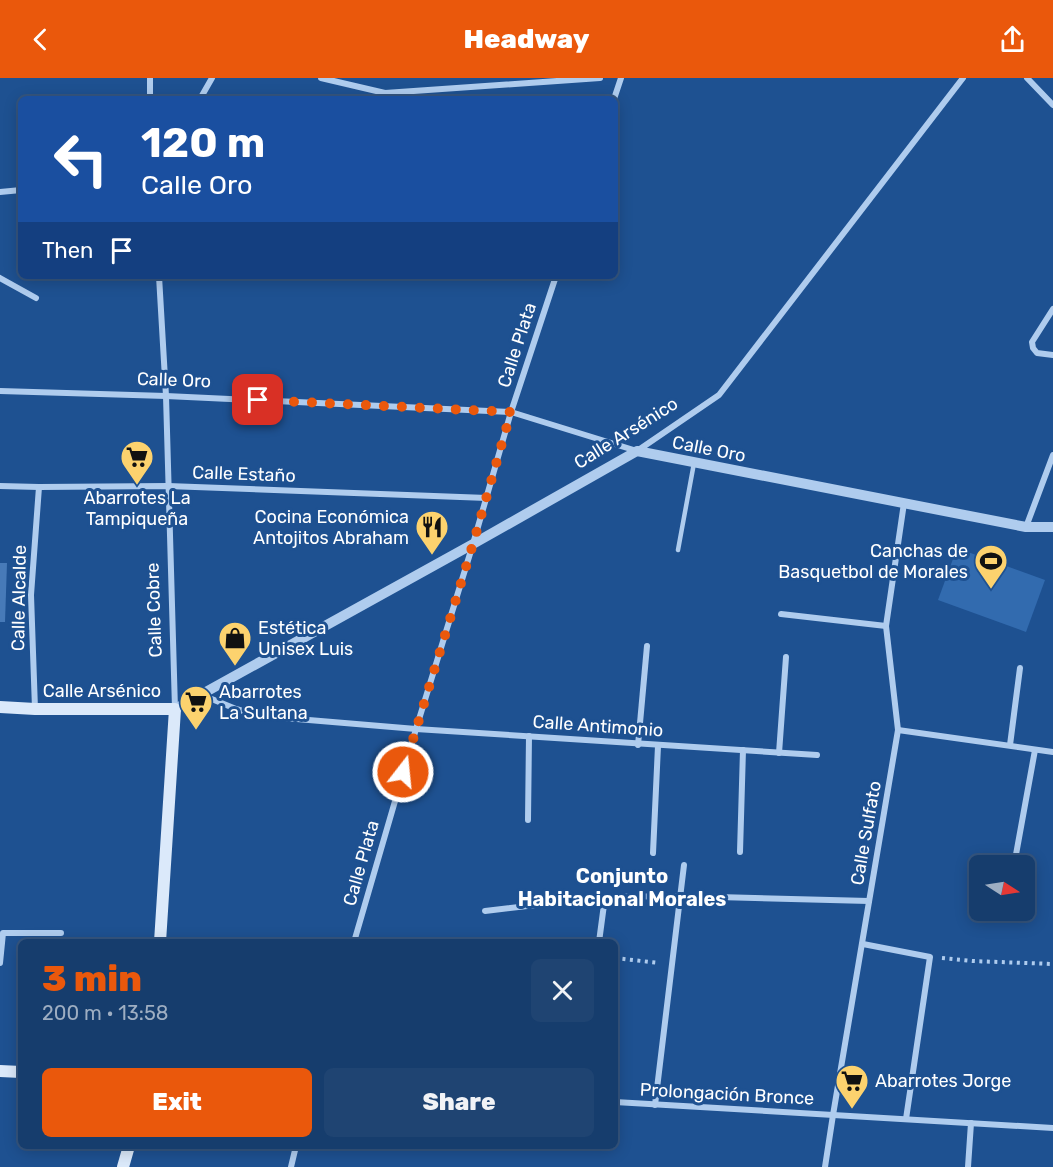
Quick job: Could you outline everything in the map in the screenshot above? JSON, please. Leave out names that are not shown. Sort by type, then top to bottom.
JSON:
[{"type":"main road","name":"Calle Arsénico","points":[[0,707],[175,709]]},
{"type":"main road","name":"Calle Cobre","points":[[160,939],[175,709]]},
{"type":"main road","points":[[0,1071],[18,1072]]},
{"type":"main road","points":[[123,1167],[128,1149]]},
{"type":"street","points":[[150,78],[150,96]]},
{"type":"street","points":[[202,96],[212,78]]},
{"type":"street","points":[[321,78],[386,96],[600,78]]},
{"type":"street","points":[[615,96],[621,78]]},
{"type":"street","name":"Calle Arsénico","points":[[175,709],[637,451],[719,395],[963,78]]},
{"type":"street","points":[[1027,78],[1053,105]]},
{"type":"street","points":[[0,192],[18,190]]},
{"type":"street","points":[[0,278],[36,298]]},
{"type":"street","name":"Calle Cobre","points":[[159,279],[166,396],[175,709]]},
{"type":"street","name":"Calle Plata","points":[[355,939],[511,412],[555,279]]},
{"type":"street","points":[[1053,309],[1032,342],[1037,353],[1053,355]]},
{"type":"street","name":"Calle Oro","points":[[0,391],[166,396],[511,412],[637,451],[1026,527],[1053,527]]},
{"type":"street","points":[[1026,527],[1053,455]]},
{"type":"street","name":"Calle Estaño","points":[[0,486],[168,486],[487,498]]},
{"type":"street","name":"Calle Alcalde","points":[[35,709],[31,595],[39,487]]},
{"type":"street","name":"Calle Sulfato","points":[[825,1167],[898,730],[886,626],[904,503]]},
{"type":"street","points":[[781,614],[886,626]]},
{"type":"street","points":[[638,745],[647,646]]},
{"type":"street","points":[[779,753],[786,657]]},
{"type":"street","points":[[1010,745],[1020,668]]},
{"type":"street","points":[[201,695],[261,716],[416,729]]},
{"type":"street","name":"Calle Antimonio","points":[[416,729],[817,755]]},
{"type":"street","points":[[898,730],[1053,752]]},
{"type":"street","points":[[528,820],[529,736]]},
{"type":"street","points":[[653,853],[658,746]]},
{"type":"street","points":[[740,852],[743,750]]},
{"type":"street","points":[[1016,855],[1035,750]]},
{"type":"street","points":[[655,1105],[684,865]]},
{"type":"street","points":[[485,911],[605,897],[680,896],[869,901]]},
{"type":"street","points":[[599,939],[605,897]]},
{"type":"street","points":[[0,963],[3,933],[61,933]]},
{"type":"street","points":[[863,944],[930,957],[906,1119]]},
{"type":"street","name":"Prolongación Bronce","points":[[618,1102],[1053,1128]]},
{"type":"street","points":[[968,1167],[971,1123]]},
{"type":"street","points":[[291,1167],[295,1149]]},
{"type":"lane","points":[[678,550],[694,463]]},
{"type":"path","points":[[930,957],[1053,964]]},
{"type":"path","points":[[618,958],[672,964]]},
{"type":"shaded area","name":"Canchas de Basquetbol de Morales","points":[[957,548],[1045,580],[1026,632],[938,600]]},
{"type":"building","points":[[0,563],[7,563],[5,622],[0,622]]},
{"type":"place","name":"Abarrotes La Tampiqueña","points":[[137,486]]},
{"type":"place","name":"Cocina Económica Antojitos Abraham","points":[[432,556]]},
{"type":"place","name":"Canchas de Basquetbol de Morales","points":[[991,590]]},
{"type":"place","name":"Estética Unisex Luis","points":[[235,667]]},
{"type":"place","name":"Abarrotes La Sultana","points":[[196,731]]},
{"type":"place","name":"Abarrotes Jorge","points":[[852,1110]]},
{"type":"district","name":"Conjunto Habitacional Morales","points":[[622,888]]},
{"type":"route","points":[[258,400],[511,412],[403,772]]}]
